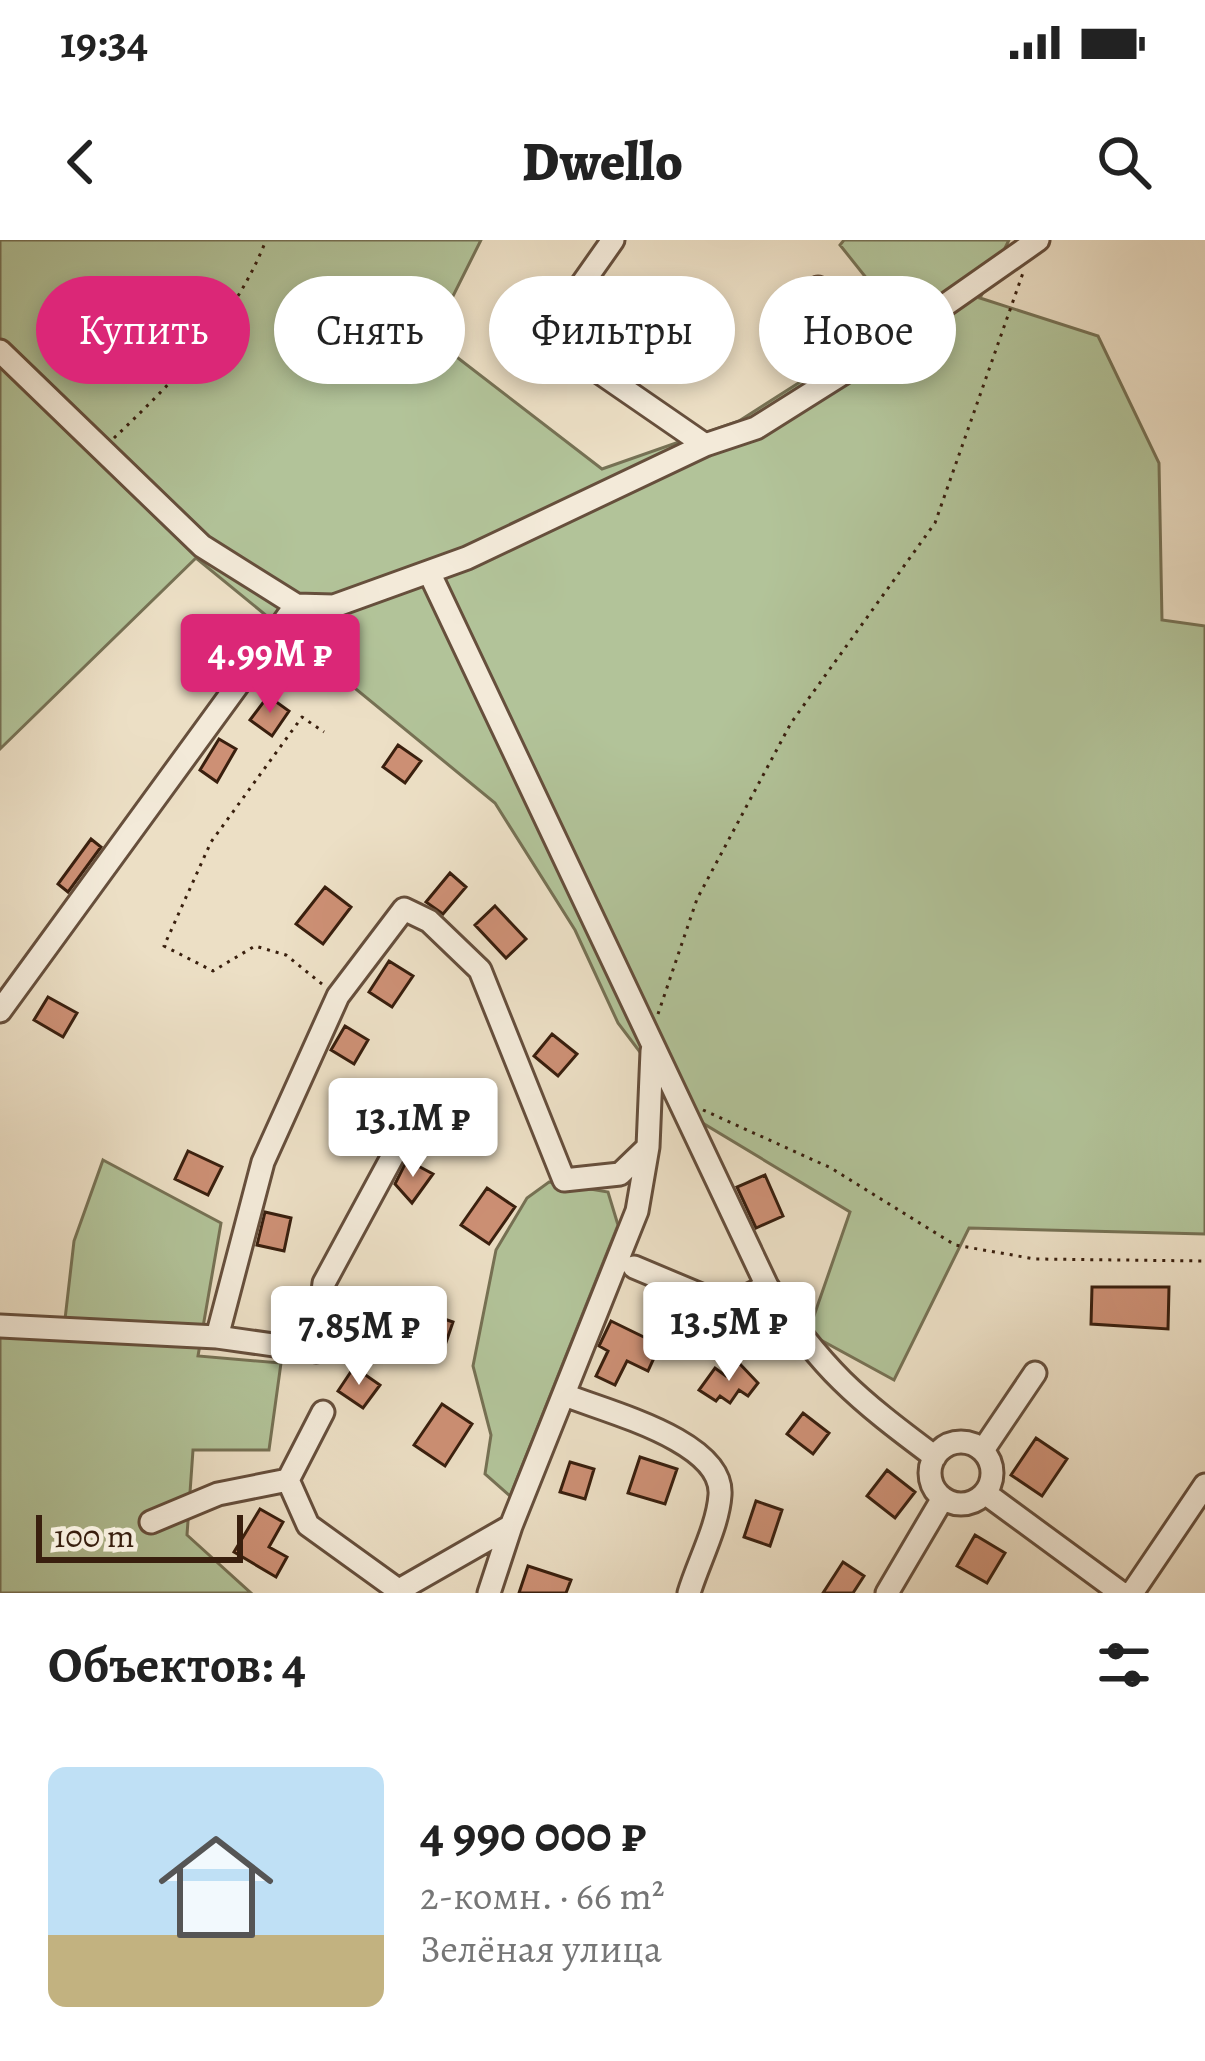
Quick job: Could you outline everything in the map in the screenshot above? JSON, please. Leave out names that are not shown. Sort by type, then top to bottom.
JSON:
[{"type":"street","points":[[613,240],[556,321],[560,345],[705,445]]},
{"type":"street","points":[[956,296],[1038,240]]},
{"type":"street","points":[[0,351],[202,546],[296,605],[334,606],[429,572],[705,445],[756,428],[826,384]]},
{"type":"street","points":[[429,572],[767,1286],[809,1351],[846,1390],[934,1457]]},
{"type":"street","points":[[0,1011],[296,605]]},
{"type":"street","points":[[217,1337],[263,1162],[338,996],[404,909],[479,970],[563,1180],[620,1174],[648,1147]]},
{"type":"street","points":[[489,1593],[511,1526],[637,1210],[648,1147],[652,1045]]},
{"type":"street","points":[[0,1326],[217,1337],[316,1351],[324,1282],[396,1150]]},
{"type":"street","points":[[634,1267],[727,1306],[767,1286]]},
{"type":"street","points":[[983,1450],[1035,1373]]},
{"type":"street","points":[[565,1395],[698,1450],[716,1467],[720,1495],[688,1593]]},
{"type":"street","points":[[288,1480],[322,1412]]},
{"type":"street","points":[[957,1442],[983,1450],[992,1466],[985,1492],[961,1504],[943,1498],[932,1484],[934,1457],[957,1442]]},
{"type":"street","points":[[288,1480],[308,1525],[396,1592],[511,1526]]},
{"type":"street","points":[[151,1522],[218,1494],[288,1480]]},
{"type":"street","points":[[1132,1593],[1205,1485]]},
{"type":"street","points":[[985,1492],[1121,1593]]},
{"type":"street","points":[[887,1593],[943,1498]]},
{"type":"path","points":[[104,447],[181,374],[255,270],[266,240]]},
{"type":"path","points":[[652,1045],[662,987],[697,898],[791,723],[935,523],[1024,271],[1018,254]]},
{"type":"path","points":[[324,732],[302,717],[211,842],[164,946],[213,970],[255,946],[286,955],[338,996]]},
{"type":"path","points":[[680,1100],[831,1168],[955,1245],[1035,1258],[1205,1261]]},
{"type":"green space","points":[[0,240],[481,240],[463,276],[274,276],[274,384],[465,384],[465,363],[602,469],[739,421],[797,384],[956,384],[956,276],[865,276],[840,245],[844,240],[1009,240],[980,298],[1098,336],[1159,463],[1162,620],[1205,626],[1205,1234],[969,1228],[894,1380],[808,1333],[850,1212],[686,1113],[618,1023],[575,930],[495,803],[196,558],[0,749]]},
{"type":"green space","points":[[103,1160],[221,1223],[198,1356],[281,1363],[269,1450],[193,1450],[187,1535],[251,1593],[0,1593],[0,1327],[64,1328],[74,1241]]},
{"type":"green space","points":[[549,1182],[608,1192],[618,1225],[510,1496],[485,1474],[491,1435],[473,1366],[496,1250],[527,1198]]},
{"type":"building","points":[[268,696],[289,711],[272,736],[250,720]]},
{"type":"building","points":[[219,739],[236,749],[217,782],[200,770]]},
{"type":"building","points":[[398,745],[421,761],[405,783],[383,767]]},
{"type":"building","points":[[91,839],[101,847],[68,892],[58,884]]},
{"type":"building","points":[[450,873],[466,887],[443,914],[426,902]]},
{"type":"building","points":[[325,887],[351,907],[323,944],[296,924]]},
{"type":"building","points":[[495,906],[526,939],[506,958],[475,925]]},
{"type":"building","points":[[389,961],[413,976],[392,1007],[369,992]]},
{"type":"building","points":[[48,997],[77,1013],[63,1037],[34,1020]]},
{"type":"building","points":[[345,1026],[368,1040],[354,1064],[331,1050]]},
{"type":"building","points":[[552,1034],[577,1054],[558,1076],[534,1056]]},
{"type":"building","points":[[188,1151],[222,1167],[208,1195],[175,1179]]},
{"type":"building","points":[[407,1160],[433,1174],[412,1203],[395,1184]]},
{"type":"building","points":[[765,1175],[783,1216],[756,1228],[737,1187]]},
{"type":"building","points":[[487,1188],[515,1207],[489,1244],[461,1225]]},
{"type":"building","points":[[265,1212],[291,1218],[284,1251],[257,1245]]},
{"type":"building","points":[[1092,1287],[1169,1287],[1168,1329],[1091,1324]]},
{"type":"building","points":[[424,1312],[453,1322],[441,1357],[412,1347]]},
{"type":"building","points":[[611,1321],[660,1345],[648,1371],[627,1361],[615,1385],[596,1376],[608,1351],[599,1346]]},
{"type":"building","points":[[739,1363],[758,1383],[748,1396],[739,1390],[730,1403],[699,1390],[715,1368],[726,1376]]},
{"type":"building","points":[[354,1367],[380,1385],[363,1408],[338,1391]]},
{"type":"building","points":[[442,1404],[472,1424],[445,1466],[414,1445]]},
{"type":"building","points":[[803,1413],[829,1433],[813,1454],[787,1434]]},
{"type":"building","points":[[1036,1438],[1067,1459],[1042,1496],[1011,1475]]},
{"type":"building","points":[[640,1457],[677,1469],[665,1504],[628,1493]]},
{"type":"building","points":[[570,1462],[594,1469],[585,1499],[560,1492]]},
{"type":"building","points":[[887,1470],[915,1492],[895,1518],[867,1496]]},
{"type":"building","points":[[756,1501],[782,1510],[770,1546],[744,1537]]},
{"type":"building","points":[[260,1509],[283,1522],[269,1547],[287,1557],[276,1577],[234,1552]]},
{"type":"building","points":[[975,1535],[1005,1553],[987,1583],[957,1566]]},
{"type":"building","points":[[843,1562],[864,1576],[853,1593],[823,1593]]},
{"type":"building","points":[[528,1566],[571,1580],[566,1593],[519,1593]]}]
